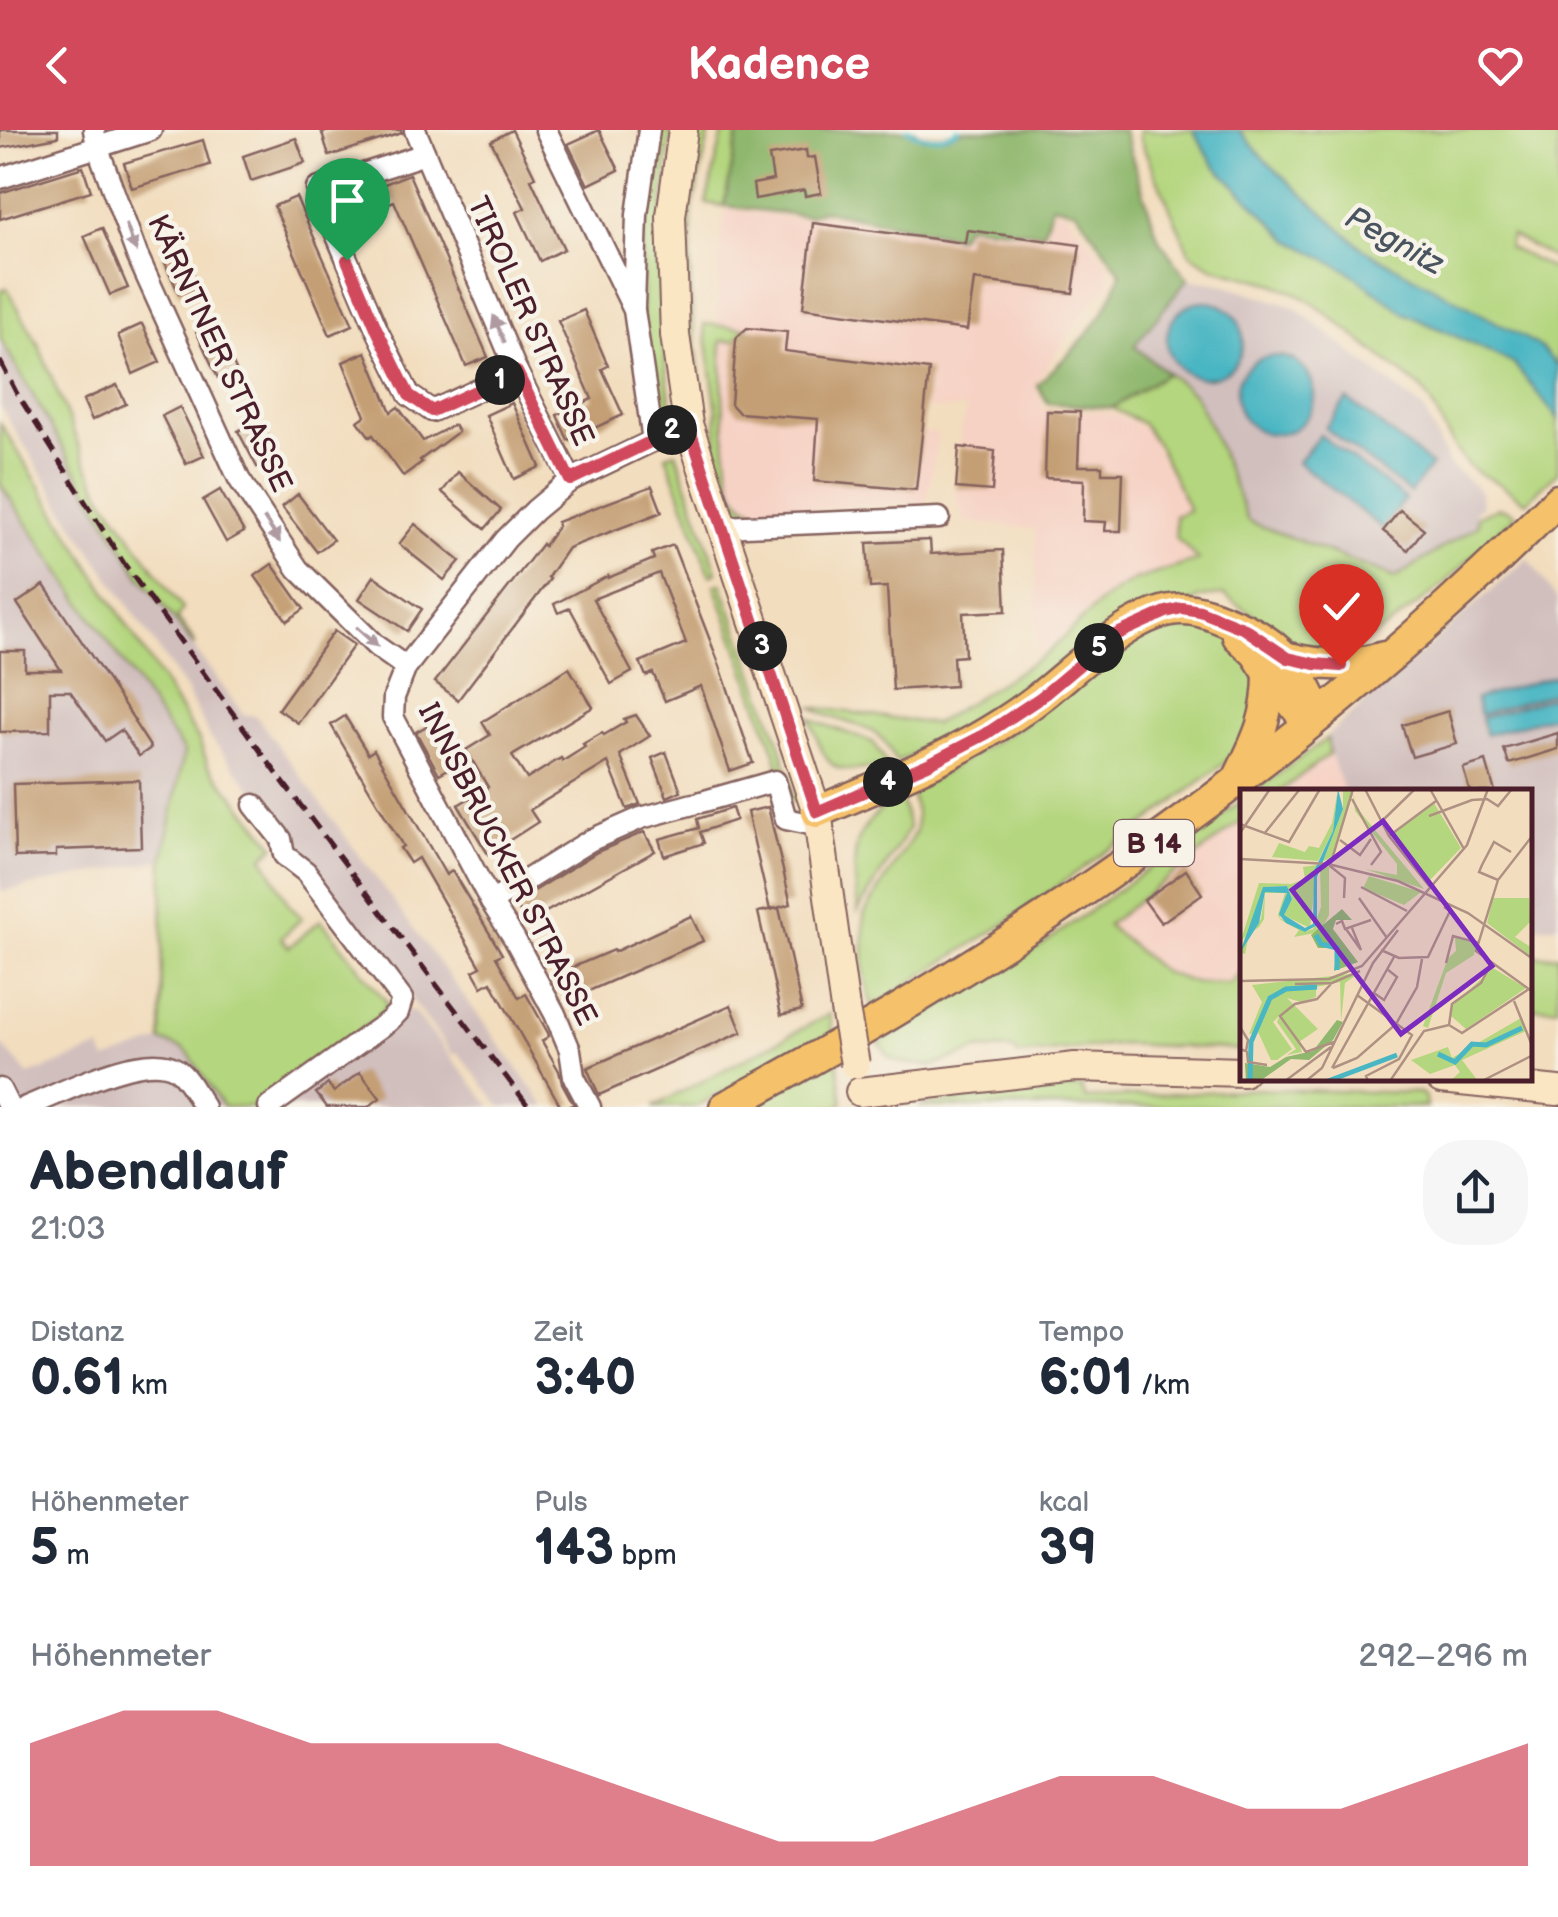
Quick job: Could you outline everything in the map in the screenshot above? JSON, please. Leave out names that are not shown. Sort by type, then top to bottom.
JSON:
[{"type":"main road","points":[[683,130],[671,216],[675,336],[688,424],[818,819],[860,1088],[1075,1067],[1240,1072]]},
{"type":"main road","name":"B 14","points":[[725,1107],[937,988],[1069,902],[1238,781],[1392,654],[1558,500]]},
{"type":"main road","points":[[818,819],[986,734],[1040,698],[1115,635],[1182,608],[1245,629],[1278,666],[1306,684],[1314,720]]},
{"type":"main road","points":[[1278,666],[1341,666],[1392,654]]},
{"type":"main road","points":[[1238,781],[1260,735],[1278,666]]},
{"type":"main road","points":[[1462,1082],[1558,1091]]},
{"type":"street","points":[[0,178],[96,138],[151,130]]},
{"type":"street","name":"TIROLER STRASSE","points":[[415,130],[517,372],[570,480]]},
{"type":"street","points":[[546,130],[634,310]]},
{"type":"street","points":[[648,130],[637,215],[634,310],[653,441]]},
{"type":"street","name":"KÄRNTNER STRASSE","points":[[96,138],[138,255],[239,479],[298,568],[376,646],[406,668]]},
{"type":"street","points":[[425,154],[317,188],[409,395],[432,411],[517,372]]},
{"type":"street","name":"INNSBRUCKER STRASSE","points":[[590,1107],[574,1077],[570,1050],[556,1014],[491,902],[393,717],[394,697],[406,668],[506,539],[534,510],[570,480],[688,424]]},
{"type":"street","points":[[722,527],[939,518]]},
{"type":"street","points":[[491,902],[591,840],[641,818],[775,781],[786,819],[818,819]]},
{"type":"street","points":[[254,805],[282,840],[284,855],[306,872],[402,999],[398,1012],[388,1021],[270,1107]]},
{"type":"street","points":[[26,1107],[132,1065],[157,1063],[182,1073],[204,1107]]},
{"type":"street","points":[[0,1089],[9,1107]]},
{"type":"shaded area","points":[[1055,208],[1067,213],[1107,262],[1110,281],[1034,385],[1044,409],[1106,412],[1147,431],[1188,509],[1174,515],[1173,540],[1195,558],[1111,591],[1037,655],[1035,529],[965,522],[955,489],[961,427],[967,408],[926,409],[929,369],[787,351],[787,332],[718,323],[719,260],[725,209],[806,219],[819,214],[959,238],[968,227],[1045,235]]},
{"type":"shaded area","points":[[1188,279],[1227,285],[1294,307],[1424,410],[1448,463],[1481,492],[1482,507],[1475,511],[1479,525],[1395,578],[1248,521],[1194,394],[1133,347]]},
{"type":"shaded area","points":[[0,338],[138,573],[243,714],[256,716],[546,1107],[501,1107],[458,1053],[453,1055],[272,813],[210,737],[186,690],[77,530],[0,406]]},
{"type":"shaded area","points":[[721,340],[736,340],[731,403],[739,413],[818,419],[814,481],[916,490],[923,432],[938,433],[927,502],[757,512],[735,497],[724,438]]},
{"type":"shaded area","points":[[0,484],[185,752],[163,860],[0,892]]},
{"type":"shaded area","points":[[1528,558],[1558,601],[1558,926],[1533,927],[1533,789],[1343,789],[1325,738]]},
{"type":"shaded area","points":[[1325,738],[1343,789],[1259,789]]},
{"type":"shaded area","points":[[1240,804],[1240,996],[1135,1016],[1092,909]]},
{"type":"shaded area","points":[[412,1010],[492,1107],[256,1107],[378,1017]]},
{"type":"shaded area","points":[[161,1041],[189,1054],[223,1107],[0,1107],[0,1043],[29,1075],[100,1048],[106,1060]]},
{"type":"green space","points":[[654,130],[671,130],[659,237],[660,319],[672,417],[669,423],[662,424],[658,419],[642,315],[643,252]]},
{"type":"green space","points":[[693,130],[710,130],[692,211],[690,293],[701,391],[696,391],[683,295],[685,177]]},
{"type":"green space","points":[[724,130],[739,130],[724,206],[706,203]]},
{"type":"green space","points":[[739,130],[915,130],[923,138],[947,137],[963,130],[1123,130],[1159,240],[1188,279],[1134,346],[1167,373],[1112,408],[1048,403],[1037,385],[1097,321],[1121,273],[1076,210],[1052,205],[1043,233],[966,225],[958,237],[822,210],[808,216],[724,206]]},
{"type":"green space","points":[[1140,130],[1193,130],[1214,165],[1290,240],[1347,270],[1404,313],[1514,364],[1558,419],[1558,472],[1526,502],[1470,467],[1453,446],[1421,388],[1317,306],[1274,284],[1214,268],[1190,254],[1139,137]]},
{"type":"green space","points":[[1239,130],[1558,130],[1558,261],[1511,235],[1508,247],[1558,272],[1558,366],[1538,346],[1362,248],[1266,161]]},
{"type":"green space","points":[[7,288],[39,346],[105,500],[183,609],[177,618],[194,646],[138,573],[0,338],[0,291]]},
{"type":"green space","points":[[704,324],[747,328],[736,340],[721,341],[729,470],[738,498],[757,512],[750,516],[731,498],[716,448],[717,410]]},
{"type":"green space","points":[[1167,373],[1194,394],[1248,521],[1395,578],[1478,525],[1477,517],[1501,509],[1516,515],[1438,589],[1356,647],[1330,653],[1304,650],[1224,595],[1201,597],[983,724],[896,762],[876,734],[813,707],[934,724],[1046,654],[1106,597],[1135,580],[1199,560],[1176,538],[1175,516],[1189,510],[1160,449],[1143,424],[1112,408]]},
{"type":"green space","points":[[0,423],[199,740],[208,765],[275,846],[263,857],[289,905],[302,918],[281,938],[289,947],[321,920],[388,1004],[378,1017],[256,1107],[223,1107],[189,1054],[161,1041],[163,860],[184,752],[0,484]]},
{"type":"green space","points":[[676,452],[717,572],[710,575],[666,455]]},
{"type":"green space","points":[[721,583],[781,747],[795,801],[788,802],[775,753],[715,585]]},
{"type":"green space","points":[[1172,623],[1228,635],[1246,649],[1251,659],[1262,708],[1235,755],[1006,923],[872,1007],[864,971],[864,914],[916,831],[911,792],[1027,722],[1132,638]]},
{"type":"green space","points":[[809,717],[873,742],[887,765],[853,770],[833,765],[821,749]]},
{"type":"green space","points":[[1327,738],[1329,754],[1283,789],[1258,789]]},
{"type":"green space","points":[[900,796],[909,828],[858,911],[857,845],[870,821]]},
{"type":"green space","points":[[1240,802],[1240,822],[1107,925],[1163,972],[1195,983],[1230,984],[1240,972],[1240,1050],[1126,1044],[1017,1055],[1015,1050],[981,1049],[932,1066],[890,1058],[879,1043],[1045,943]]},
{"type":"green space","points":[[1558,955],[1558,1007],[1533,1008],[1533,957]]},
{"type":"green space","points":[[830,1014],[833,1033],[695,1107],[653,1107]]},
{"type":"green space","points":[[837,1057],[843,1103],[835,1107],[746,1107]]},
{"type":"green space","points":[[1081,1087],[1086,1099],[1255,1089],[1421,1093],[1426,1107],[919,1107]]},
{"type":"water","points":[[1193,130],[1239,130],[1266,161],[1362,248],[1539,346],[1558,366],[1558,419],[1514,364],[1404,313],[1347,270],[1290,240],[1214,165]]},
{"type":"water","points":[[1205,302],[1232,313],[1243,340],[1232,367],[1205,378],[1178,367],[1167,340],[1178,313]]},
{"type":"water","points":[[1275,356],[1290,359],[1302,368],[1311,380],[1311,410],[1302,422],[1290,431],[1275,434],[1260,431],[1248,422],[1239,410],[1236,395],[1239,380],[1248,368],[1260,359]]},
{"type":"water","points":[[1347,399],[1431,465],[1410,493],[1325,428]]},
{"type":"water","points":[[1320,435],[1405,499],[1382,528],[1298,462]]},
{"type":"water","points":[[1558,675],[1558,691],[1480,715],[1475,699]]},
{"type":"water","points":[[1558,695],[1558,714],[1486,735],[1481,718]]},
{"type":"building","points":[[0,130],[58,130],[58,137],[0,148]]},
{"type":"building","points":[[512,130],[564,249],[540,261],[517,212],[525,208],[491,141]]},
{"type":"building","points":[[599,130],[619,170],[588,185],[568,144]]},
{"type":"building","points":[[322,133],[402,133],[329,156]]},
{"type":"building","points":[[296,138],[305,163],[251,181],[243,156]]},
{"type":"building","points":[[203,140],[210,165],[132,188],[124,163]]},
{"type":"building","points":[[806,150],[807,158],[815,157],[821,193],[805,196],[804,190],[755,199],[753,184],[773,180],[769,156]]},
{"type":"building","points":[[83,167],[91,191],[0,219],[0,193]]},
{"type":"building","points":[[409,174],[488,357],[466,366],[394,201],[379,207],[372,189]]},
{"type":"building","points":[[296,197],[353,325],[330,335],[274,206]]},
{"type":"building","points":[[813,223],[965,243],[967,230],[1080,245],[1073,293],[974,280],[967,330],[803,308]]},
{"type":"building","points":[[102,228],[128,288],[110,295],[84,236]]},
{"type":"building","points":[[182,247],[198,285],[179,294],[162,256]]},
{"type":"building","points":[[584,310],[608,366],[602,369],[623,415],[568,440],[557,415],[592,399],[558,321]]},
{"type":"building","points":[[214,322],[236,370],[218,378],[196,331]]},
{"type":"building","points":[[142,324],[160,362],[133,374],[118,335]]},
{"type":"building","points":[[747,328],[787,332],[785,351],[929,370],[916,490],[814,481],[818,419],[739,413],[731,404],[736,340]]},
{"type":"building","points":[[366,352],[391,412],[398,407],[423,441],[454,425],[458,432],[403,476],[358,421],[365,416],[343,362]]},
{"type":"building","points":[[117,385],[126,404],[92,420],[83,400]]},
{"type":"building","points":[[512,403],[540,467],[514,479],[486,415]]},
{"type":"building","points":[[180,407],[204,456],[186,464],[162,416]]},
{"type":"building","points":[[1047,411],[1080,412],[1078,466],[1102,466],[1102,473],[1123,473],[1121,531],[1105,531],[1106,522],[1083,521],[1084,480],[1045,478]]},
{"type":"building","points":[[259,420],[278,456],[257,467],[238,431]]},
{"type":"building","points":[[959,447],[995,451],[992,491],[956,488]]},
{"type":"building","points":[[458,472],[501,510],[485,529],[442,492]]},
{"type":"building","points":[[652,486],[662,512],[568,548],[550,579],[458,700],[435,682],[544,546],[557,522]]},
{"type":"building","points":[[220,490],[244,532],[226,542],[203,500]]},
{"type":"building","points":[[298,494],[333,540],[317,552],[282,507]]},
{"type":"building","points":[[1400,510],[1424,529],[1408,550],[1383,531]]},
{"type":"building","points":[[415,524],[460,561],[444,580],[399,544]]},
{"type":"building","points":[[930,540],[931,554],[1003,550],[1006,611],[963,613],[965,656],[953,657],[955,686],[893,690],[887,587],[870,588],[867,543]]},
{"type":"building","points":[[673,545],[753,763],[730,771],[701,686],[665,701],[653,673],[646,676],[640,662],[686,643],[659,573],[593,599],[632,672],[611,684],[570,608],[558,613],[554,604],[608,576],[654,559],[652,553]]},
{"type":"building","points":[[272,564],[304,609],[287,621],[255,576]]},
{"type":"building","points":[[374,576],[422,609],[407,631],[359,599]]},
{"type":"building","points":[[44,585],[151,748],[139,756],[121,730],[105,741],[70,691],[50,691],[50,731],[0,732],[0,651],[25,651],[25,670],[61,670],[17,603]]},
{"type":"building","points":[[334,631],[354,645],[298,723],[278,709]]},
{"type":"building","points":[[569,668],[593,707],[512,756],[527,779],[636,715],[650,736],[620,755],[640,804],[627,809],[608,762],[530,810],[538,822],[488,854],[458,805],[488,787],[466,750],[490,735],[482,722]]},
{"type":"building","points":[[1448,711],[1457,744],[1412,757],[1402,725]]},
{"type":"building","points":[[345,716],[368,754],[374,750],[446,875],[452,871],[502,954],[496,957],[519,998],[526,994],[548,1033],[542,1041],[574,1105],[561,1107],[491,982],[482,987],[473,971],[481,967],[418,858],[410,863],[400,848],[403,846],[331,725]]},
{"type":"building","points":[[437,720],[461,762],[439,774],[416,732]]},
{"type":"building","points":[[1558,733],[1558,749],[1509,764],[1504,749]]},
{"type":"building","points":[[666,752],[681,791],[667,797],[652,758]]},
{"type":"building","points":[[1486,761],[1494,789],[1469,789],[1463,768]]},
{"type":"building","points":[[139,780],[141,847],[56,850],[56,856],[15,857],[13,784]]},
{"type":"building","points":[[768,807],[791,904],[770,910],[747,812]]},
{"type":"building","points":[[732,808],[736,820],[700,832],[704,843],[664,856],[659,839],[699,828],[697,819]]},
{"type":"building","points":[[644,832],[655,851],[526,923],[515,903],[597,852]]},
{"type":"building","points":[[1186,870],[1202,894],[1161,923],[1144,900]]},
{"type":"building","points":[[779,908],[802,1010],[781,1015],[758,912]]},
{"type":"building","points":[[691,916],[703,941],[568,1000],[559,973]]},
{"type":"building","points":[[731,1005],[742,1032],[599,1095],[587,1068]]},
{"type":"building","points":[[360,1072],[380,1098],[368,1107],[327,1107],[316,1093],[328,1084],[334,1092]]},
{"type":"waterway","points":[[908,130],[933,137],[958,130]]},
{"type":"railway","points":[[0,361],[125,565],[280,778],[529,1107]]},
{"type":"route","points":[[347,260],[409,395],[432,411],[517,372],[570,480],[688,424],[817,812],[986,734],[1040,698],[1115,635],[1166,612],[1182,608],[1200,611],[1245,629],[1288,658],[1341,666]]},
{"type":"water label","name":"Pegnitz","points":[[1395,240]]}]
